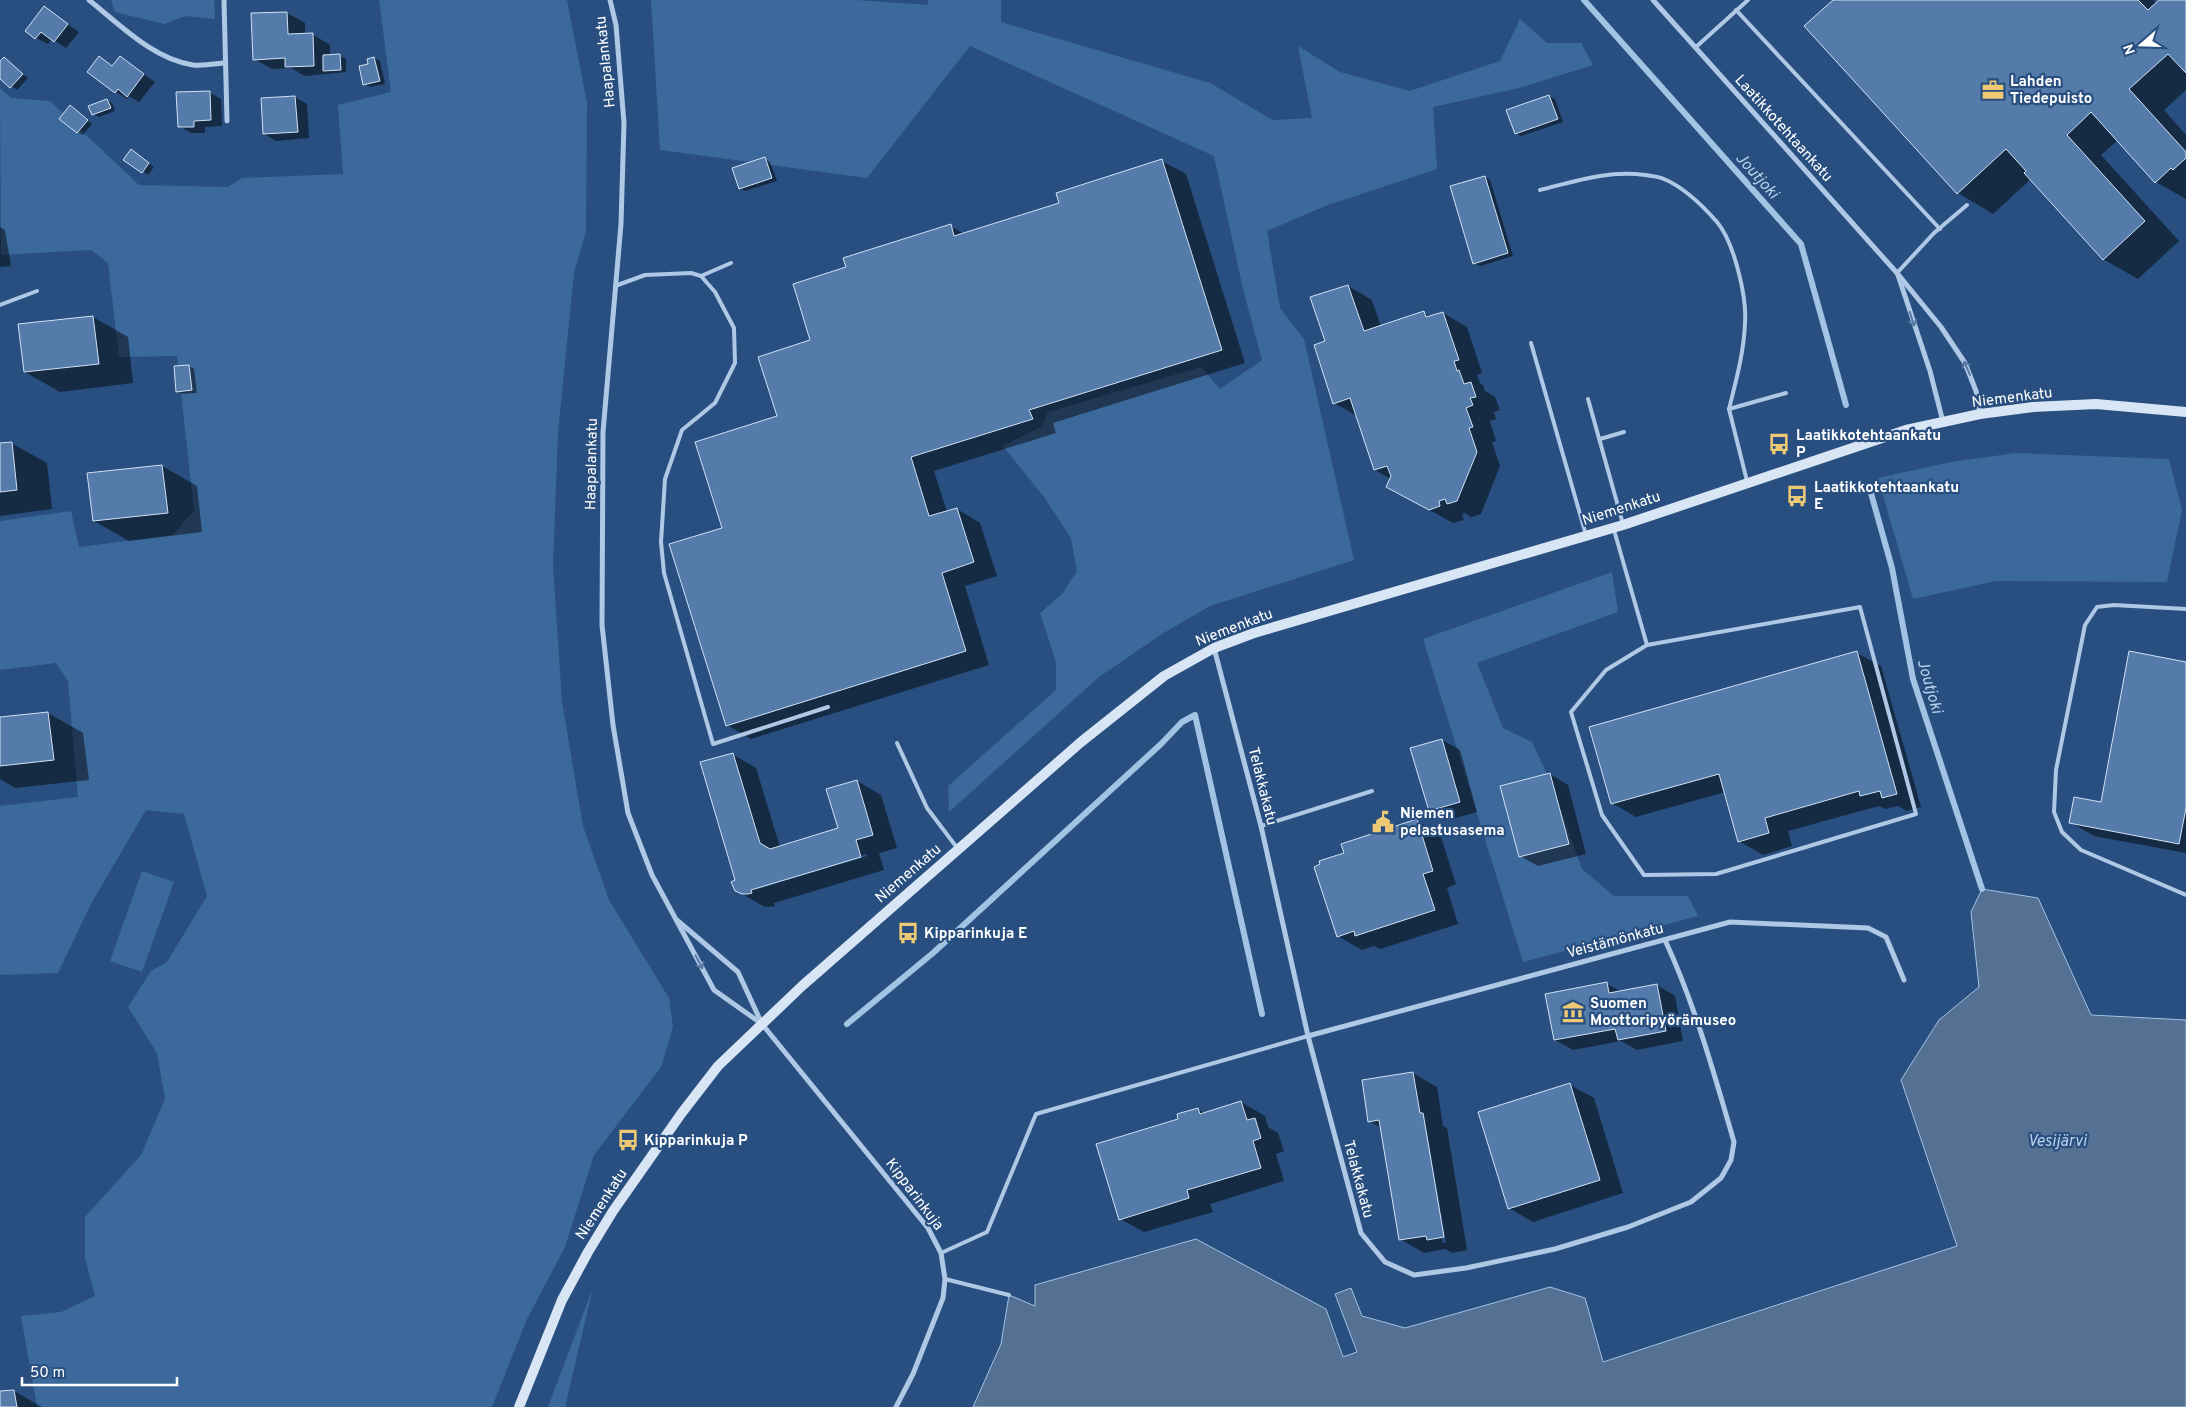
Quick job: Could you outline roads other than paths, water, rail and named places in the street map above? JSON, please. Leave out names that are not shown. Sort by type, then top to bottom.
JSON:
[{"type":"street","points":[[89,0],[167,58],[193,65],[224,63]]},
{"type":"street","points":[[224,0],[224,63],[227,121]]},
{"type":"street","name":"Haapalankatu","points":[[610,0],[616,25],[624,123],[621,224],[603,432],[602,625],[613,725],[628,813],[652,875],[714,990],[762,1024]]},
{"type":"street","name":"Laatikkotehtaankatu","points":[[1654,0],[1897,272],[1941,327],[1965,363],[1976,391],[1980,414]]},
{"type":"street","name":"Laatikkotehtaankatu","points":[[1897,272],[1930,372],[1943,422]]},
{"type":"street","name":"Niemenkatu","points":[[519,1407],[562,1300],[613,1211],[681,1114],[718,1066],[802,986],[1081,742],[1164,676],[1214,648],[1254,633],[1618,526],[1906,430],[1980,414],[2033,407],[2096,404],[2186,412]]},
{"type":"street","name":"Telakkakatu","points":[[1214,648],[1261,826],[1308,1036],[1360,1233],[1385,1262],[1414,1275],[1466,1268],[1555,1249],[1628,1227],[1691,1202],[1721,1178],[1731,1160],[1734,1142],[1701,1029],[1680,971],[1665,940]]},
{"type":"street","name":"Haapalankatu","points":[[676,919],[738,972],[762,1024]]},
{"type":"street","name":"Veistämönkatu","points":[[1308,1036],[1730,922],[1868,928],[1886,937],[1904,980]]},
{"type":"street","name":"Kipparinkuja","points":[[762,1024],[928,1228],[941,1253],[945,1279],[943,1298],[913,1374],[896,1407]]},
{"type":"lane","points":[[1696,47],[1748,0]]},
{"type":"lane","points":[[1736,10],[1940,229]]},
{"type":"lane","points":[[1540,190],[1600,174],[1632,173],[1663,178],[1685,192],[1718,223],[1732,251],[1743,290],[1746,322],[1740,364],[1729,409],[1747,482]]},
{"type":"lane","points":[[1897,272],[1967,205]]},
{"type":"lane","points":[[701,276],[731,263]]},
{"type":"lane","points":[[615,286],[645,275],[691,273],[701,276],[716,292],[734,328],[735,363],[715,403],[682,430],[664,479],[661,542],[664,573],[712,744],[828,707]]},
{"type":"lane","points":[[0,304],[37,290]]},
{"type":"lane","points":[[1531,343],[1586,535]]},
{"type":"lane","points":[[1729,409],[1786,393]]},
{"type":"lane","points":[[1588,399],[1600,440],[1618,526],[1647,645]]},
{"type":"lane","points":[[1600,440],[1624,432]]},
{"type":"lane","points":[[2186,609],[2114,605],[2097,607],[2086,625],[2056,770],[2054,812],[2062,832],[2081,850],[2186,895]]},
{"type":"lane","points":[[1860,607],[1916,814],[1716,874],[1644,875],[1602,815],[1572,712],[1606,670],[1647,645],[1860,607]]},
{"type":"lane","points":[[897,742],[928,808],[958,850]]},
{"type":"lane","points":[[1261,826],[1372,791]]},
{"type":"lane","points":[[941,1253],[987,1232],[1036,1114],[1308,1036]]},
{"type":"lane","points":[[945,1279],[1009,1295]]},
{"type":"water","name":"Vesijärvi","points":[[1982,889],[2038,898],[2091,1015],[2186,1020],[2186,1407],[973,1407],[1001,1344],[1009,1295],[1035,1306],[1035,1285],[1196,1239],[1326,1309],[1343,1357],[1357,1352],[1335,1294],[1351,1288],[1362,1316],[1405,1328],[1550,1287],[1585,1298],[1603,1362],[1957,1246],[1901,1080],[1939,1020],[1979,987],[1971,912]]},
{"type":"waterway","name":"Joutjoki","points":[[1584,0],[1801,244],[1846,405]]},
{"type":"waterway","name":"Joutjoki","points":[[1869,486],[1892,568],[1913,679],[1982,889]]},
{"type":"waterway","points":[[847,1024],[933,953],[1161,744],[1182,722],[1195,715],[1262,1014]]},
{"type":"place","name":"Lahden Tiedepuisto","points":[[1993,90]]},
{"type":"place","name":"Laatikkotehtaankatu P","points":[[1779,444]]},
{"type":"place","name":"Laatikkotehtaankatu E","points":[[1797,496]]},
{"type":"place","name":"Niemen pelastusasema","points":[[1383,822]]},
{"type":"place","name":"Kipparinkuja E","points":[[908,933]]},
{"type":"place","name":"Suomen Moottoripyörämuseo","points":[[1573,1012]]},
{"type":"place","name":"Kipparinkuja P","points":[[628,1140]]}]
